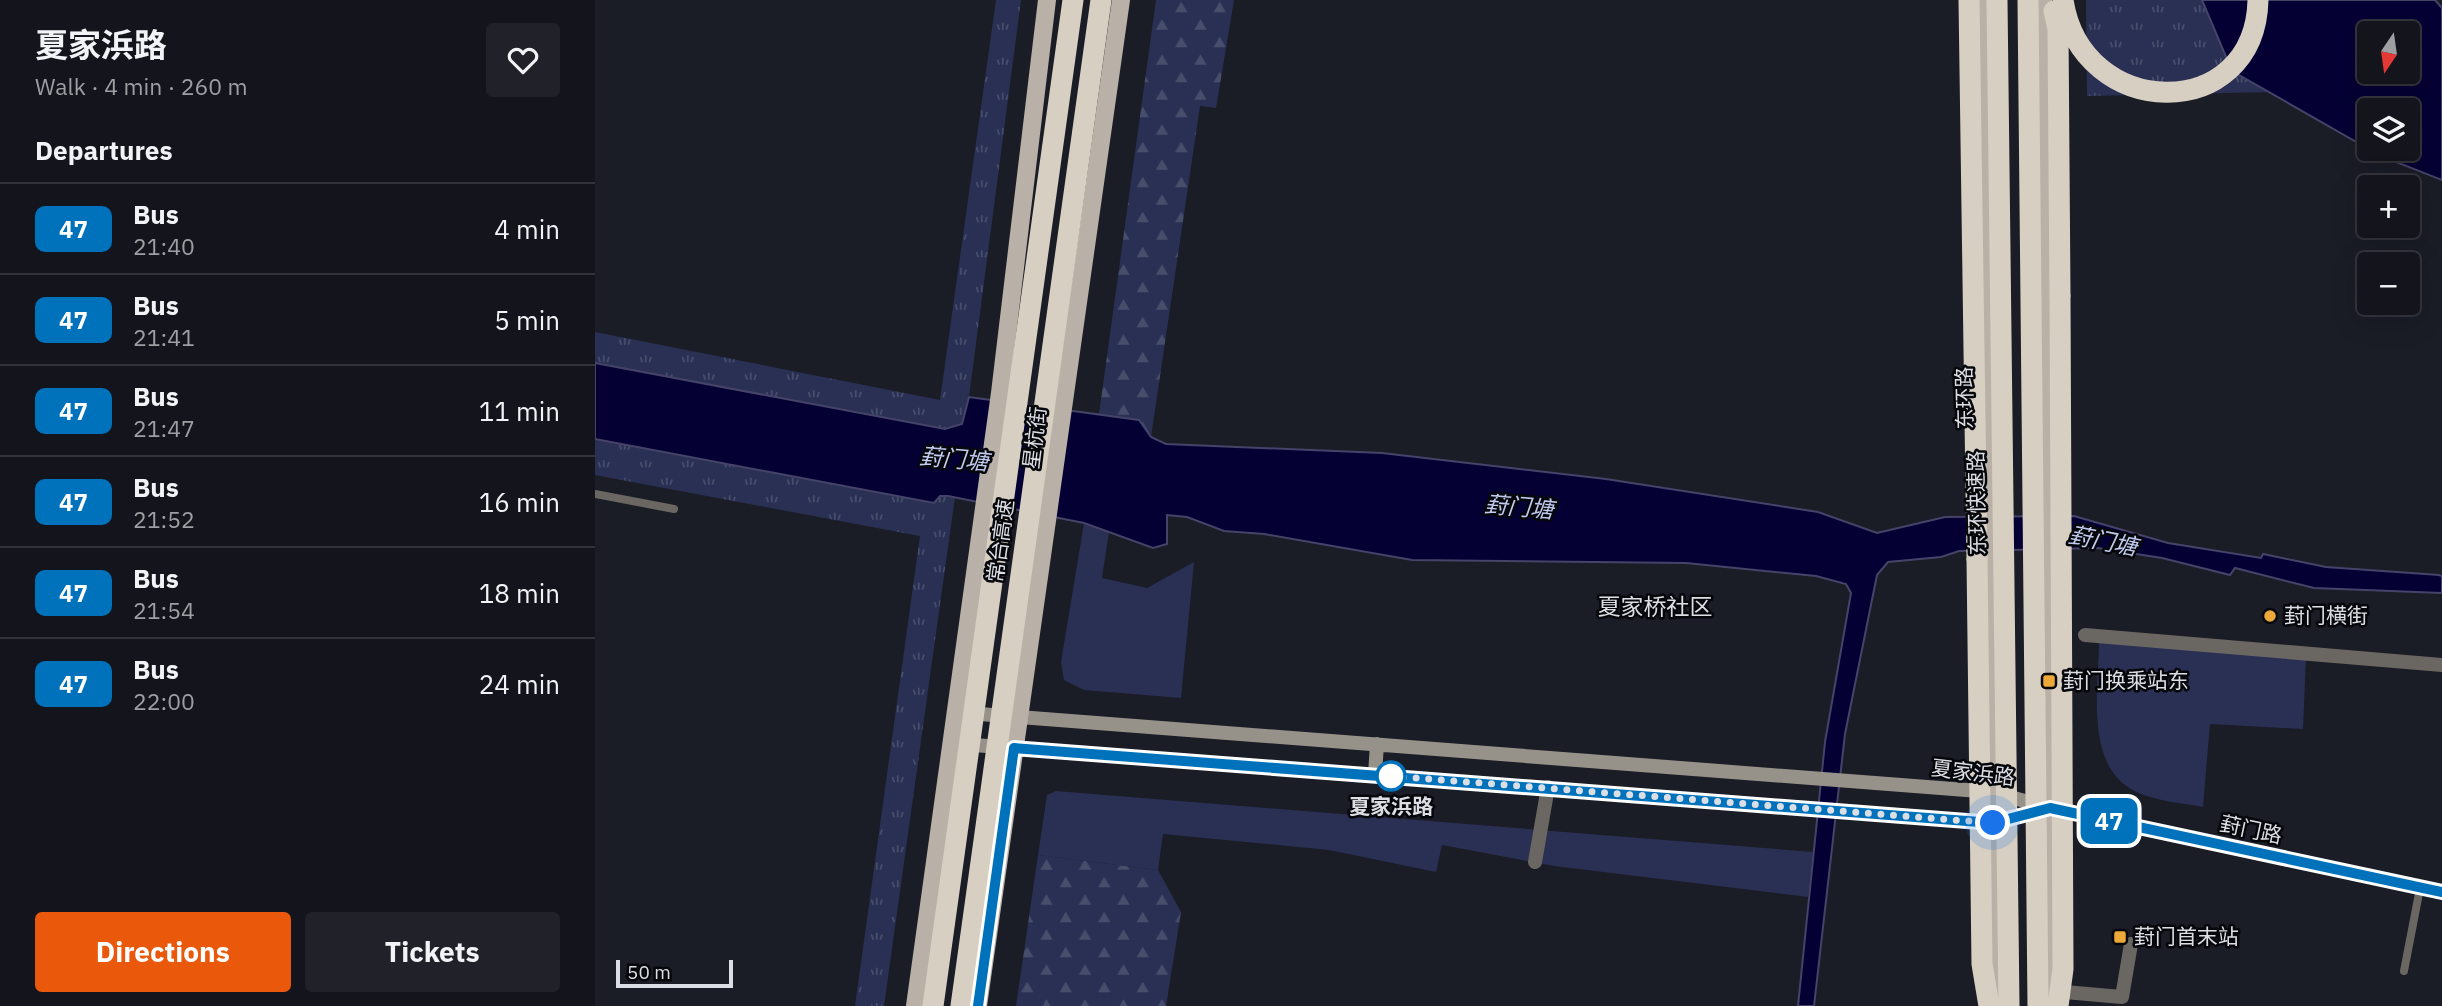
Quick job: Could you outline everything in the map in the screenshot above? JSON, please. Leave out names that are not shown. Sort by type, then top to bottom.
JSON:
[{"type":"highway","name":"常台高速","points":[[933,1006],[1073,0]]},
{"type":"highway","name":"常台高速","points":[[961,1006],[1101,0]]},
{"type":"highway","points":[[1969,0],[1982,964],[1989,1006]]},
{"type":"highway","name":"东环快速路","points":[[1997,0],[2009,1006]]},
{"type":"highway","points":[[2028,0],[2050,1002]]},
{"type":"highway","points":[[2050,1002],[2063,969],[2058,29],[2051,0]]},
{"type":"highway","points":[[2063,0],[2073,36],[2100,70],[2132,88],[2171,93],[2205,85],[2234,63],[2253,30],[2258,0]]},
{"type":"main road","name":"星杭街","points":[[915,1006],[1000,393],[1047,0]]},
{"type":"main road","name":"星杭街","points":[[978,1006],[1121,0]]},
{"type":"main road","name":"东环路","points":[[1983,0],[1995,1006]]},
{"type":"main road","points":[[2043,0],[2050,1002]]},
{"type":"main road","name":"夏家浜路","points":[[955,712],[1992,792],[2050,808]]},
{"type":"main road","name":"夏家浜路","points":[[951,743],[1993,823],[2050,808]]},
{"type":"main road","points":[[1375,775],[1377,744]]},
{"type":"main road","name":"葑门路","points":[[2050,808],[2442,892]]},
{"type":"street","points":[[2085,635],[2442,665]]},
{"type":"street","points":[[1535,862],[1548,788]]},
{"type":"street","points":[[2050,1002],[2122,997],[2131,944]]},
{"type":"lane","points":[[595,494],[674,509]]},
{"type":"lane","points":[[2404,971],[2420,888]]},
{"type":"green space","points":[[996,0],[1021,0],[969,397],[962,424],[945,429],[595,363],[595,332],[940,400]]},
{"type":"green space","points":[[1156,0],[1234,0],[1216,108],[1200,106],[1151,437],[1138,420],[1099,414]]},
{"type":"green space","points":[[2086,0],[2202,0],[2232,71],[2271,92],[2087,96]]},
{"type":"green space","points":[[595,439],[934,503],[940,496],[955,497],[884,1006],[855,1006],[920,536],[595,475]]},
{"type":"green space","points":[[1084,523],[1109,532],[1102,578],[1147,588],[1194,562],[1181,698],[1084,690],[1064,680],[1061,662]]},
{"type":"green space","points":[[2099,640],[2306,657],[2303,729],[2210,724],[2203,807],[2144,795],[2124,784],[2111,769],[2103,750],[2098,729],[2097,706]]},
{"type":"green space","points":[[1056,791],[1813,852],[1808,897],[1554,866],[1442,845],[1436,872],[1329,850],[1163,834],[1158,870],[1038,855],[1047,795]]},
{"type":"green space","points":[[1038,855],[1158,870],[1181,912],[1166,1006],[1016,1006]]},
{"type":"water","points":[[2202,0],[2435,0],[2442,8],[2442,180],[2394,161],[2420,161],[2420,98],[2357,98],[2357,142],[2232,71]]},
{"type":"water","name":"葑门塘","points":[[595,363],[945,429],[962,424],[969,397],[1139,420],[1151,437],[1166,444],[1382,453],[1606,479],[1818,512],[1877,533],[1945,517],[2074,516],[2168,543],[2261,558],[2263,554],[2326,567],[2439,575],[2442,576],[2442,593],[2314,588],[2235,568],[2230,575],[2162,558],[2098,548],[1959,551],[1941,557],[1888,562],[1877,575],[1845,734],[1814,1006],[1798,1006],[1825,742],[1851,593],[1846,584],[1816,576],[1686,563],[1412,560],[1264,534],[1224,531],[1187,517],[1167,515],[1167,544],[1153,548],[1084,523],[948,496],[940,496],[934,503],[595,439]]},
{"type":"bus line","name":"47","points":[[978,1006],[1014,748],[1993,823],[2050,808],[2442,892]]},
{"type":"place","name":"葑门横街","points":[[2270,616]]},
{"type":"place","name":"葑门换乘站东","points":[[2049,681]]},
{"type":"place","name":"夏家浜路","points":[[1391,776]]},
{"type":"place","name":"葑门首末站","points":[[2120,937]]},
{"type":"district","name":"夏家桥社区","points":[[1655,607]]},
{"type":"route","points":[[1391,776],[1993,823]]}]
